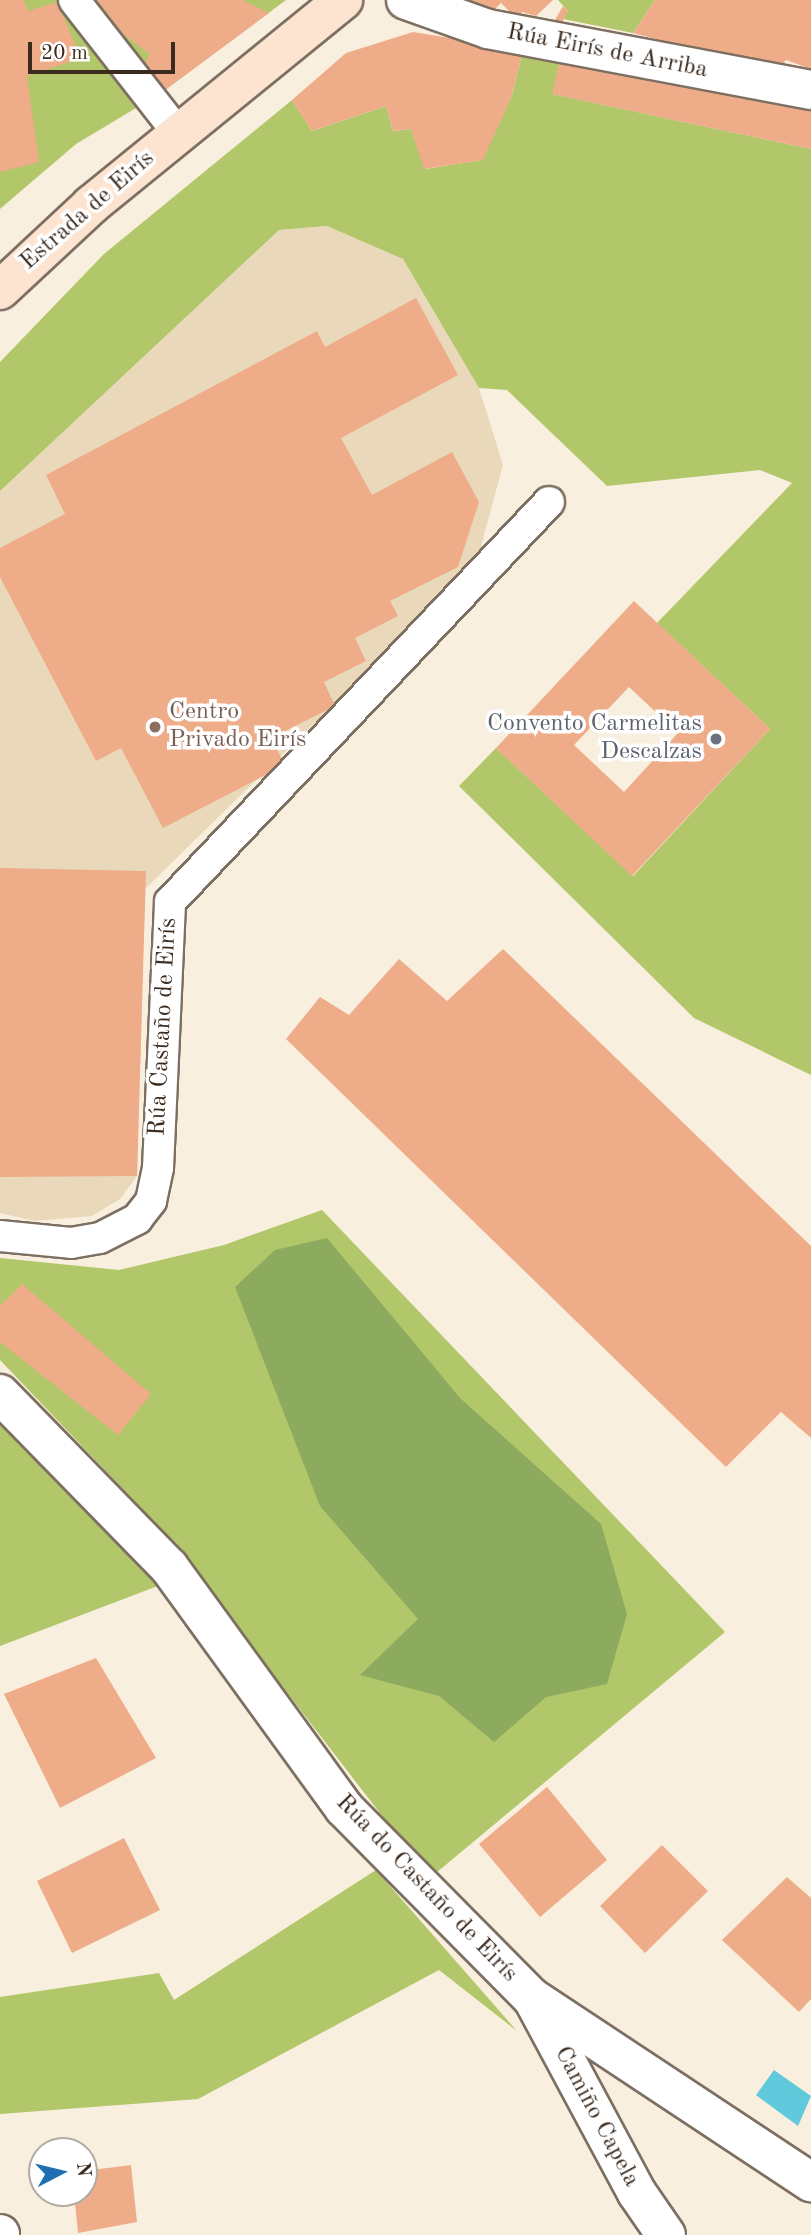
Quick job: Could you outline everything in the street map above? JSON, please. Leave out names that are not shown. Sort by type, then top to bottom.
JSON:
[{"type":"street","name":"Estrada de Eirís","points":[[0,290],[178,133],[343,0]]},
{"type":"street","name":"Rúa Eirís de Arriba","points":[[406,0],[488,29],[811,90]]},
{"type":"street","name":"Rúa do Castaño de Eirís","points":[[0,1394],[169,1567],[344,1808],[531,1997],[811,2182]]},
{"type":"street","name":"Camiño Capela","points":[[531,1997],[637,2193],[666,2235]]},
{"type":"lane","name":"Estrada de Eirís","points":[[74,0],[178,133]]},
{"type":"lane","name":"Rúa Castaño de Eirís","points":[[0,1236],[71,1243],[137,1219],[151,1200],[158,1168],[170,902],[549,502]]},
{"type":"shaded area","name":"Centro Privado Eirís","points":[[327,226],[403,259],[479,388],[503,465],[476,565],[145,889],[137,1176],[120,1199],[92,1216],[34,1221],[0,1213],[0,491],[279,230]]},
{"type":"green space","points":[[0,0],[286,0],[161,93],[76,144],[0,209]]},
{"type":"green space","points":[[558,0],[655,0],[633,33],[563,19],[568,11]]},
{"type":"green space","points":[[523,50],[561,55],[553,94],[811,149],[811,1075],[694,1018],[459,786],[496,748],[633,876],[770,729],[657,623],[792,483],[760,470],[607,486],[507,390],[479,388],[403,259],[327,226],[279,230],[0,491],[0,362],[104,254],[292,100],[312,131],[386,106],[393,131],[411,129],[425,169],[482,160],[512,95]]},
{"type":"green space","points":[[322,1210],[725,1632],[430,1878],[160,1528],[0,1360],[0,1258],[119,1270],[224,1245]]},
{"type":"green space","points":[[327,1238],[460,1398],[601,1524],[627,1614],[607,1684],[546,1697],[494,1742],[439,1696],[360,1675],[418,1619],[320,1506],[235,1287],[275,1250]]},
{"type":"green space","points":[[0,1415],[163,1584],[0,1646]]},
{"type":"green space","points":[[376,1870],[517,2031],[439,1970],[198,2099],[0,2114],[0,1997],[159,1973],[174,2000]]},
{"type":"water","points":[[774,2070],[811,2096],[798,2126],[756,2095]]},
{"type":"building","points":[[0,0],[23,0],[29,11],[57,2],[81,58],[27,76],[39,162],[0,172]]},
{"type":"building","points":[[97,0],[242,0],[269,13],[161,93],[143,66],[150,54],[123,34]]},
{"type":"building","points":[[464,0],[553,0],[536,16],[522,12],[516,18],[501,3],[492,12]]},
{"type":"building","points":[[655,0],[811,0],[811,69],[786,60],[781,67],[727,58],[633,33]]},
{"type":"building","points":[[563,6],[568,11],[557,32],[550,29]]},
{"type":"building","points":[[413,32],[523,50],[512,95],[483,160],[424,169],[411,129],[393,131],[386,106],[312,131],[292,100],[346,53]]},
{"type":"building","points":[[561,55],[811,104],[811,149],[552,94]]},
{"type":"building","points":[[416,298],[458,375],[341,438],[372,495],[452,452],[479,502],[458,567],[390,601],[398,616],[355,638],[366,661],[324,682],[335,706],[271,738],[285,765],[163,828],[121,748],[96,761],[0,577],[0,548],[65,514],[46,475],[317,331],[325,347]]},
{"type":"building","name":"Convento Carmelitas Descalzas","points":[[634,601],[770,729],[632,876],[496,748]],"holes":[[[629,687],[678,733],[624,792],[574,745]]]},
{"type":"building","points":[[0,868],[146,871],[137,1176],[0,1177]]},
{"type":"building","points":[[503,949],[811,1246],[811,1438],[781,1412],[726,1467],[286,1039],[320,997],[349,1015],[399,959],[447,1001]]},
{"type":"building","points":[[22,1284],[151,1394],[118,1435],[0,1342],[0,1306]]},
{"type":"building","points":[[96,1658],[156,1758],[60,1808],[4,1694]]},
{"type":"building","points":[[547,1787],[607,1860],[540,1917],[479,1844]]},
{"type":"building","points":[[124,1838],[160,1910],[72,1953],[37,1881]]},
{"type":"building","points":[[662,1845],[708,1891],[645,1953],[600,1906]]},
{"type":"building","points":[[787,1877],[811,1898],[811,1999],[799,2012],[722,1940]]},
{"type":"building","points":[[131,2165],[137,2222],[78,2233],[75,2207],[98,2207],[98,2169]]},
{"type":"place","name":"Centro Privado Eirís","points":[[155,727]]},
{"type":"place","name":"Convento Carmelitas Descalzas","points":[[716,739]]}]
